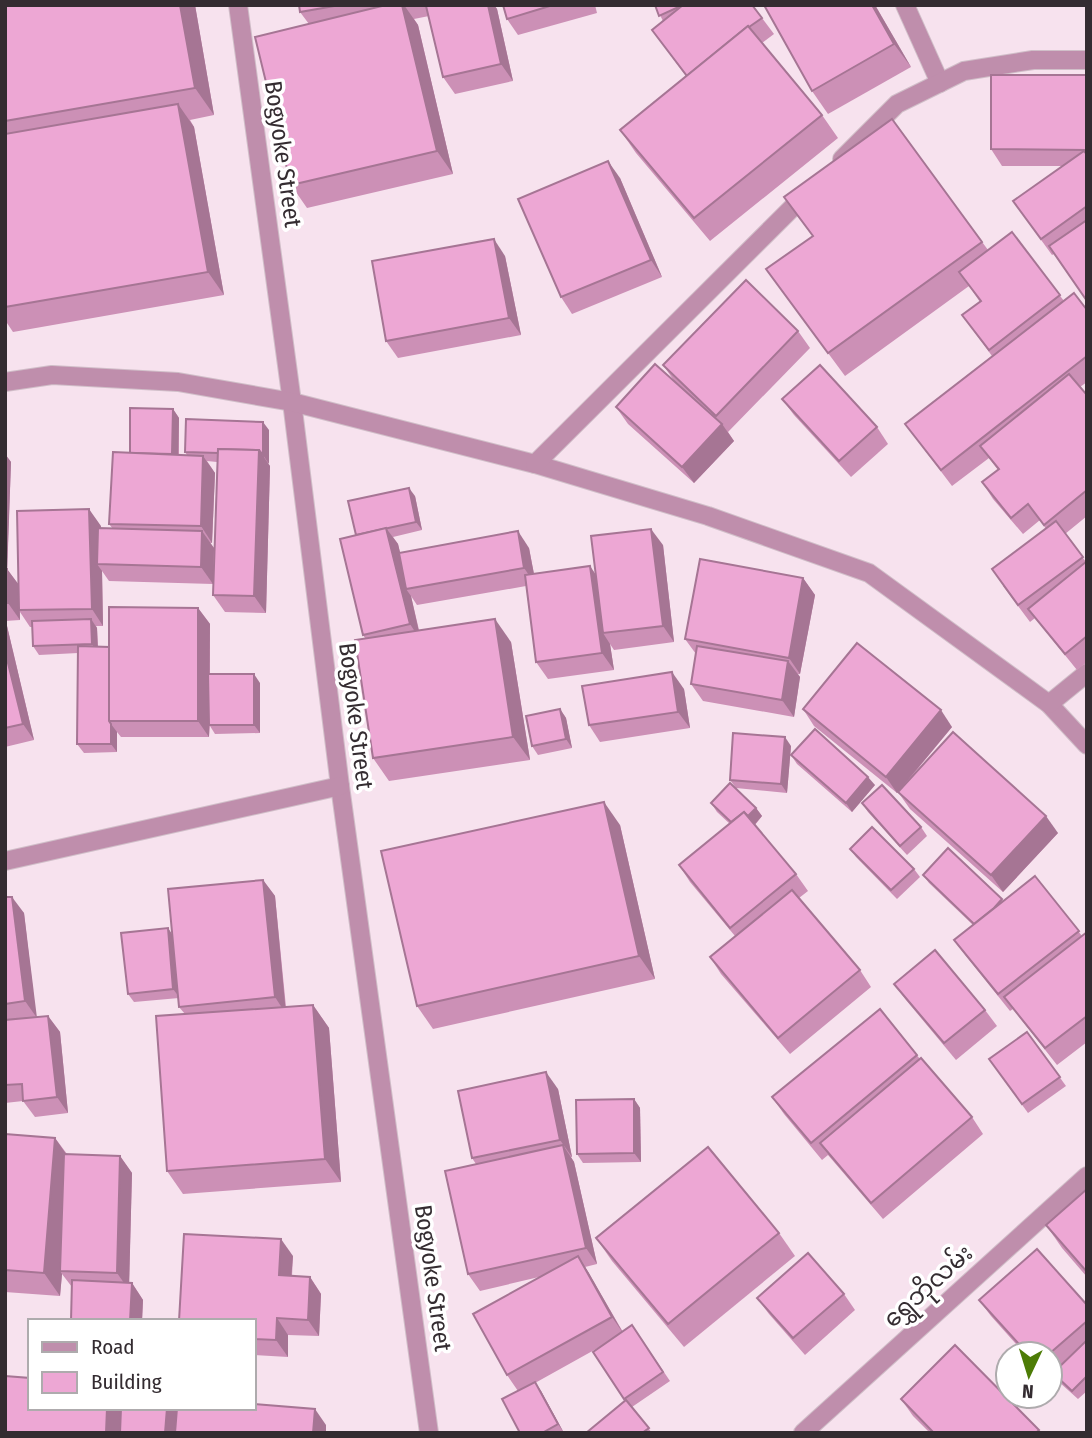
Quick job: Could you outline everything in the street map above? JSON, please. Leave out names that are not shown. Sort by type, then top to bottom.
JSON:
[{"type":"street","name":"Bogyoke Street","points":[[238,5],[292,402],[340,786],[429,1433]]},
{"type":"street","points":[[905,5],[940,83]]},
{"type":"street","points":[[535,464],[897,104],[964,71],[1033,60],[1087,60]]},
{"type":"street","points":[[5,382],[52,375],[178,382],[292,402],[535,464],[708,516],[869,573],[1049,704],[1087,745]]},
{"type":"street","points":[[1049,704],[1087,673]]},
{"type":"street","points":[[5,861],[340,786]]},
{"type":"street","name":"ရွှေဘိုလမ်း","points":[[803,1433],[1087,1177]]},
{"type":"building","points":[[5,5],[180,5],[195,88],[5,121]]},
{"type":"building","points":[[299,5],[340,5],[300,12]]},
{"type":"building","points":[[386,5],[402,5],[437,151],[291,185],[255,37]]},
{"type":"building","points":[[488,5],[501,64],[443,77],[426,6]]},
{"type":"building","points":[[503,5],[553,5],[507,19]]},
{"type":"building","points":[[655,5],[683,5],[659,16]]},
{"type":"building","points":[[683,5],[752,5],[762,18],[748,26],[687,76],[652,30]]},
{"type":"building","points":[[764,5],[872,5],[894,44],[812,91]]},
{"type":"building","points":[[748,26],[822,115],[694,218],[620,130]]},
{"type":"building","points":[[991,75],[1087,75],[1087,150],[991,149]]},
{"type":"building","points":[[178,104],[208,272],[5,307],[5,134]]},
{"type":"building","points":[[892,119],[982,242],[828,353],[766,269],[813,236],[784,197]]},
{"type":"building","points":[[1084,151],[1087,155],[1087,206],[1041,239],[1013,201]]},
{"type":"building","points":[[608,161],[651,260],[561,297],[518,199]]},
{"type":"building","points":[[1087,220],[1087,301],[1049,246]]},
{"type":"building","points":[[1012,232],[1060,295],[989,350],[962,315],[981,301],[959,272]]},
{"type":"building","points":[[494,239],[509,318],[386,341],[372,261]]},
{"type":"building","points":[[746,280],[798,331],[716,416],[663,365]]},
{"type":"building","points":[[1074,293],[1087,310],[1087,356],[941,470],[905,424]]},
{"type":"building","points":[[655,364],[722,424],[682,467],[616,407]]},
{"type":"building","points":[[820,365],[877,427],[839,461],[782,399]]},
{"type":"building","points":[[1069,374],[1087,395],[1087,490],[1044,525],[1028,504],[1011,518],[982,482],[999,469],[980,446]]},
{"type":"building","points":[[130,408],[173,409],[172,454],[130,453]]},
{"type":"building","points":[[186,419],[263,422],[263,455],[259,450],[218,449],[218,453],[185,452]]},
{"type":"building","points":[[218,449],[259,450],[254,596],[213,595]]},
{"type":"building","points":[[113,452],[203,456],[201,526],[109,524]]},
{"type":"building","points":[[409,488],[416,522],[356,535],[348,501]]},
{"type":"building","points":[[89,509],[92,609],[19,610],[17,511]]},
{"type":"building","points":[[1056,521],[1083,557],[1018,605],[992,569]]},
{"type":"building","points":[[98,528],[202,531],[201,567],[97,564]]},
{"type":"building","points":[[386,528],[410,624],[363,635],[340,539]]},
{"type":"building","points":[[651,529],[663,626],[603,633],[591,536]]},
{"type":"building","points":[[518,531],[524,568],[406,589],[399,553]]},
{"type":"building","points":[[700,559],[803,578],[789,658],[685,639]]},
{"type":"building","points":[[1087,561],[1087,636],[1065,654],[1028,609]]},
{"type":"building","points":[[590,566],[602,653],[536,662],[525,575]]},
{"type":"building","points":[[7,569],[8,603],[5,603]]},
{"type":"building","points":[[109,607],[198,608],[198,721],[109,721]]},
{"type":"building","points":[[91,619],[92,644],[33,646],[32,621]]},
{"type":"building","points":[[495,619],[513,737],[373,758],[355,640]]},
{"type":"building","points":[[857,643],[941,710],[886,777],[803,709]]},
{"type":"building","points":[[78,646],[109,647],[111,744],[77,744]]},
{"type":"building","points":[[697,646],[788,661],[782,700],[691,684]]},
{"type":"building","points":[[5,651],[23,724],[5,728]]},
{"type":"building","points":[[672,672],[678,712],[589,725],[582,686]]},
{"type":"building","points":[[208,674],[254,674],[254,725],[209,725]]},
{"type":"building","points":[[560,709],[566,739],[532,746],[526,716]]},
{"type":"building","points":[[815,729],[868,777],[846,803],[791,755]]},
{"type":"building","points":[[953,732],[1046,816],[991,875],[898,792]]},
{"type":"building","points":[[733,733],[785,737],[781,784],[730,780]]},
{"type":"building","points":[[730,783],[756,808],[748,816],[744,812],[731,822],[711,803]]},
{"type":"building","points":[[882,785],[921,827],[900,846],[862,803]]},
{"type":"building","points":[[604,802],[639,956],[417,1006],[381,851]]},
{"type":"building","points":[[744,812],[796,874],[730,928],[679,865]]},
{"type":"building","points":[[872,827],[914,869],[891,890],[850,849]]},
{"type":"building","points":[[948,848],[1002,899],[974,924],[923,875]]},
{"type":"building","points":[[1035,876],[1079,931],[998,994],[954,940]]},
{"type":"building","points":[[263,880],[275,997],[179,1007],[168,889]]},
{"type":"building","points":[[792,890],[860,970],[778,1038],[710,957]]},
{"type":"building","points":[[5,897],[12,897],[25,1001],[5,1004]]},
{"type":"building","points":[[168,928],[173,989],[128,994],[121,933]]},
{"type":"building","points":[[1087,932],[1087,1016],[1045,1048],[1004,997]]},
{"type":"building","points":[[935,950],[985,1010],[944,1043],[894,984]]},
{"type":"building","points":[[313,1005],[325,1159],[167,1171],[156,1016]]},
{"type":"building","points":[[880,1009],[917,1055],[811,1143],[772,1097]]},
{"type":"building","points":[[48,1016],[57,1097],[23,1101],[22,1084],[5,1085],[5,1020]]},
{"type":"building","points":[[1027,1032],[1060,1077],[1022,1104],[989,1059]]},
{"type":"building","points":[[921,1058],[972,1117],[871,1203],[820,1143]]},
{"type":"building","points":[[546,1072],[560,1140],[472,1158],[458,1091]]},
{"type":"building","points":[[634,1099],[634,1153],[577,1154],[576,1100]]},
{"type":"building","points":[[5,1134],[55,1138],[44,1273],[5,1270]]},
{"type":"building","points":[[563,1145],[586,1248],[468,1274],[445,1171]]},
{"type":"building","points":[[708,1147],[779,1233],[668,1324],[596,1238]]},
{"type":"building","points":[[64,1154],[120,1156],[117,1273],[60,1271]]},
{"type":"building","points":[[1087,1189],[1087,1272],[1046,1225]]},
{"type":"building","points":[[184,1234],[281,1239],[279,1275],[310,1277],[308,1320],[277,1318],[276,1340],[256,1339],[256,1319],[179,1319]]},
{"type":"building","points":[[1037,1249],[1087,1305],[1087,1321],[1064,1341],[1015,1340],[979,1300]]},
{"type":"building","points":[[808,1253],[844,1294],[793,1338],[757,1298]]},
{"type":"building","points":[[578,1256],[612,1317],[507,1375],[473,1314]]},
{"type":"building","points":[[72,1280],[132,1283],[130,1319],[71,1319]]},
{"type":"building","points":[[632,1325],[663,1372],[624,1399],[593,1352]]},
{"type":"building","points":[[1087,1340],[1087,1376],[1072,1391],[1064,1383],[1064,1362]]},
{"type":"building","points":[[955,1345],[994,1384],[994,1410],[1019,1410],[1039,1430],[1036,1433],[934,1433],[901,1399]]},
{"type":"building","points":[[5,1376],[28,1378],[28,1410],[107,1410],[106,1433],[5,1433]]},
{"type":"building","points":[[535,1382],[558,1424],[542,1433],[520,1433],[502,1399]]},
{"type":"building","points":[[626,1400],[649,1428],[642,1433],[586,1433]]},
{"type":"building","points":[[256,1404],[315,1409],[313,1433],[175,1433],[177,1410],[256,1410]]},
{"type":"building","points":[[121,1410],[167,1410],[165,1433],[120,1433]]}]
